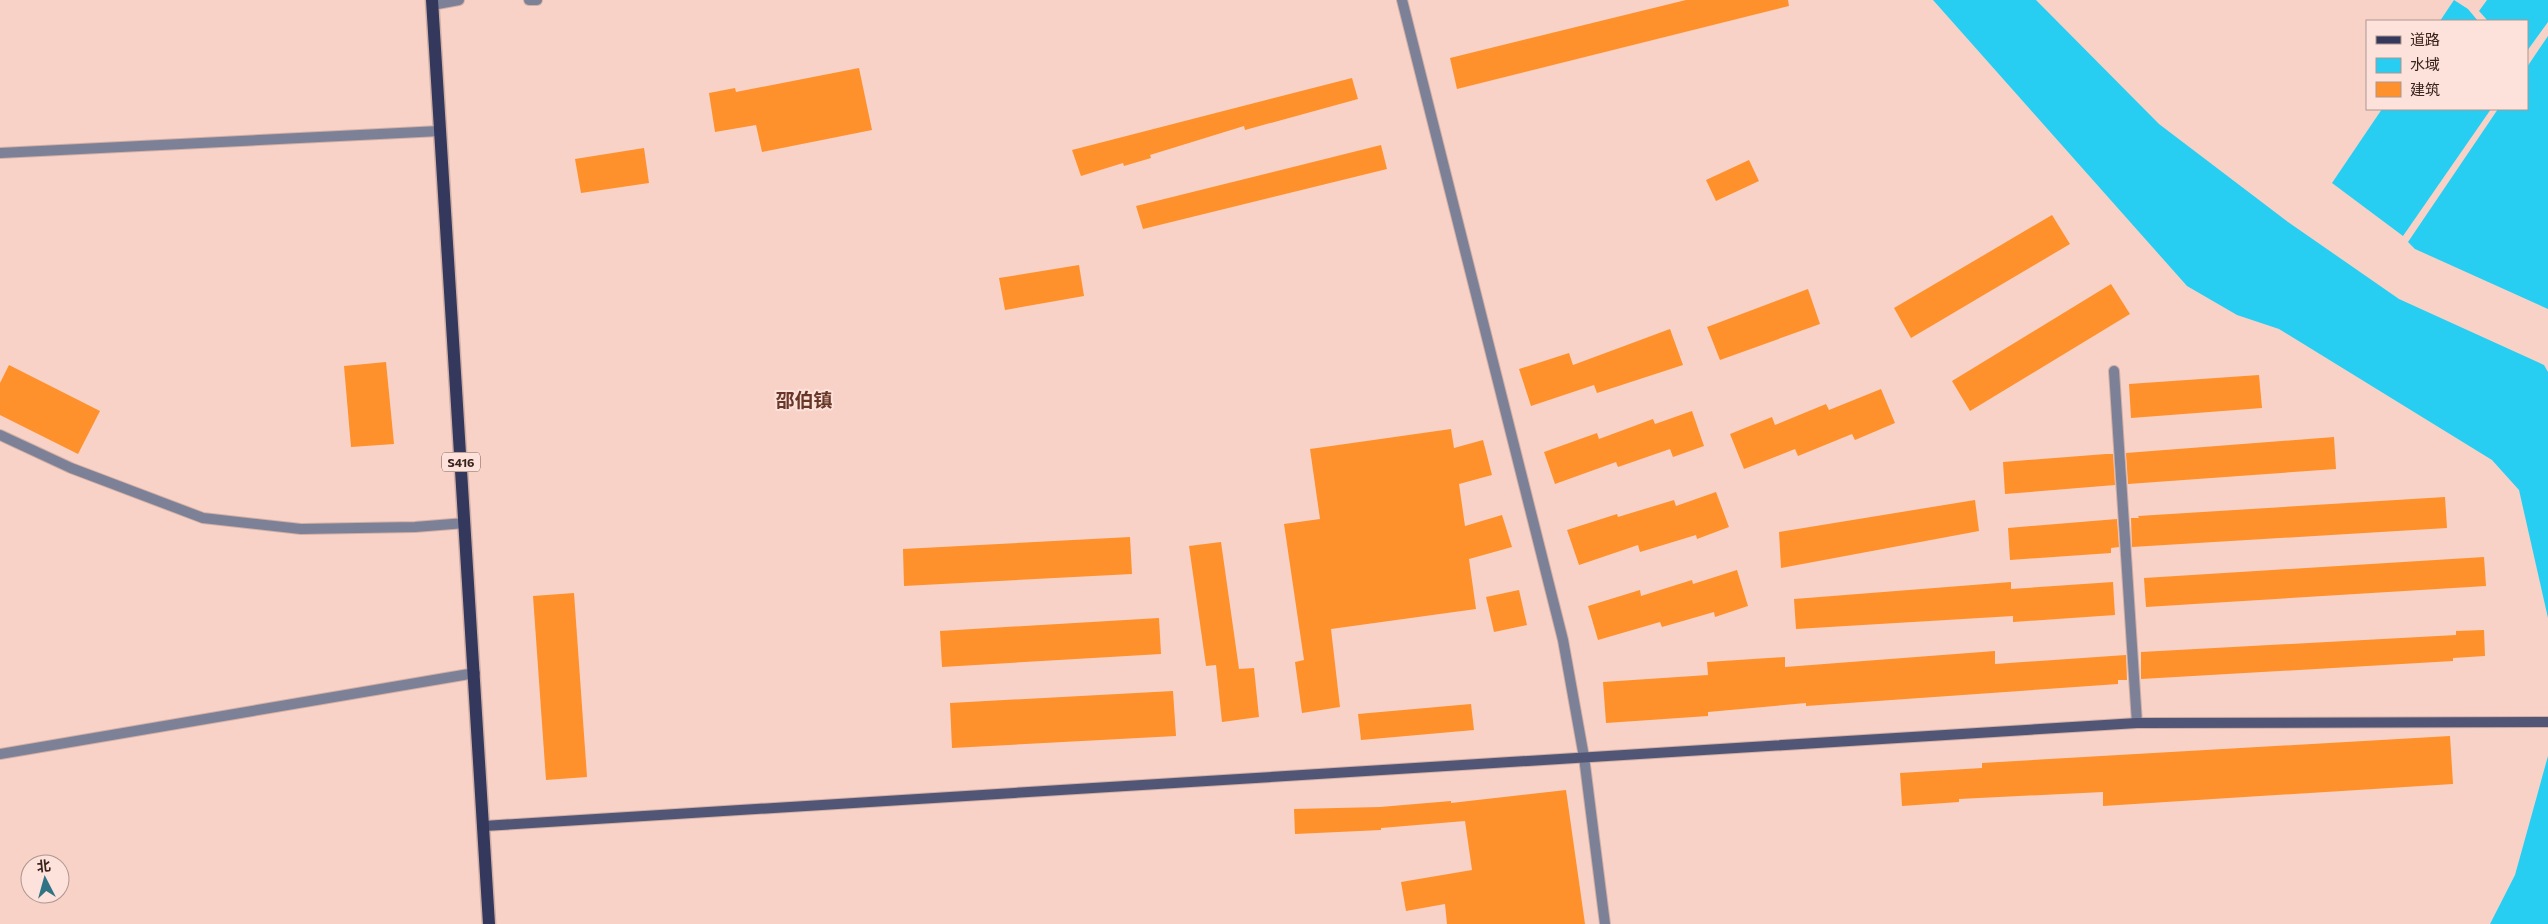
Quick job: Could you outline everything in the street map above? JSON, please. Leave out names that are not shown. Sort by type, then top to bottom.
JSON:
[{"type":"main road","name":"S416","points":[[432,2],[490,924]]},
{"type":"main road","points":[[484,826],[2137,723],[2548,722]]},
{"type":"street","points":[[432,2],[459,0]]},
{"type":"street","points":[[529,0],[537,0]]},
{"type":"street","points":[[1402,0],[1564,640],[1584,758],[1605,924]]},
{"type":"street","points":[[0,153],[440,131]]},
{"type":"street","points":[[2114,371],[2137,723]]},
{"type":"street","points":[[0,435],[71,468],[203,518],[301,529],[415,527],[465,523]]},
{"type":"street","points":[[0,754],[475,673]]},
{"type":"water","points":[[1933,0],[2036,0],[2159,124],[2288,222],[2399,299],[2544,365],[2548,372],[2548,618],[2519,490],[2492,460],[2279,329],[2237,315],[2187,286]]},
{"type":"water","points":[[2454,0],[2468,9],[2477,20],[2441,20]]},
{"type":"water","points":[[2487,0],[2548,0],[2548,22],[2528,50],[2528,20],[2487,20],[2479,11]]},
{"type":"water","points":[[2548,36],[2548,309],[2415,249],[2408,242],[2497,110],[2528,110],[2528,66]]},
{"type":"water","points":[[2381,110],[2490,110],[2403,236],[2332,183]]},
{"type":"water","points":[[2548,756],[2548,924],[2490,924],[2515,875]]},
{"type":"building","points":[[1686,0],[1788,0],[1789,6],[1457,89],[1450,58]]},
{"type":"building","points":[[859,68],[872,130],[762,152],[756,125],[715,132],[709,93],[735,88],[736,92]]},
{"type":"building","points":[[1352,78],[1358,99],[1245,130],[1244,126],[1150,155],[1151,158],[1124,166],[1123,163],[1081,176],[1072,150]]},
{"type":"building","points":[[1381,145],[1387,169],[1143,229],[1136,206]]},
{"type":"building","points":[[644,148],[649,183],[581,193],[575,159]]},
{"type":"building","points":[[1749,160],[1759,181],[1716,201],[1706,180]]},
{"type":"building","points":[[2052,215],[2070,244],[1911,338],[1894,308]]},
{"type":"building","points":[[1079,265],[1084,296],[1005,310],[999,278]]},
{"type":"building","points":[[2111,284],[2130,314],[1970,411],[1952,381]]},
{"type":"building","points":[[1808,289],[1820,324],[1720,360],[1707,327]]},
{"type":"building","points":[[1670,329],[1683,365],[1597,393],[1594,385],[1531,406],[1519,369],[1569,353],[1573,365]]},
{"type":"building","points":[[386,362],[394,444],[351,447],[344,366]]},
{"type":"building","points":[[9,365],[100,411],[78,454],[0,415],[0,383]]},
{"type":"building","points":[[2259,375],[2262,408],[2131,418],[2129,384]]},
{"type":"building","points":[[1881,389],[1895,423],[1855,440],[1852,434],[1798,456],[1795,449],[1744,469],[1730,434],[1772,417],[1775,425],[1826,404],[1829,410]]},
{"type":"building","points":[[1692,411],[1704,446],[1673,457],[1670,449],[1618,467],[1616,462],[1555,484],[1544,452],[1597,433],[1599,439],[1653,419],[1655,424]]},
{"type":"building","points":[[1451,429],[1454,448],[1483,440],[1492,475],[1459,484],[1465,526],[1502,515],[1512,547],[1469,559],[1476,609],[1331,629],[1340,707],[1302,713],[1295,662],[1304,660],[1284,524],[1320,519],[1310,449]]},
{"type":"building","points":[[2334,437],[2336,469],[2128,484],[2126,453]]},
{"type":"building","points":[[2113,454],[2115,485],[2005,494],[2003,462]]},
{"type":"building","points":[[1716,492],[1729,527],[1697,539],[1696,535],[1640,552],[1638,545],[1579,565],[1567,530],[1617,514],[1618,517],[1674,500],[1676,506]]},
{"type":"building","points":[[2445,497],[2447,528],[2132,547],[2131,518],[2139,518],[2138,516]]},
{"type":"building","points":[[1975,500],[1979,531],[1781,568],[1779,532]]},
{"type":"building","points":[[2117,519],[2119,547],[2111,548],[2111,553],[2010,560],[2008,528]]},
{"type":"building","points":[[1130,537],[1132,574],[904,586],[903,549]]},
{"type":"building","points":[[1221,542],[1239,669],[1254,668],[1259,717],[1222,722],[1216,665],[1206,666],[1189,546]]},
{"type":"building","points":[[2484,557],[2486,586],[2146,607],[2144,578]]},
{"type":"building","points":[[1737,570],[1748,606],[1715,617],[1714,612],[1662,627],[1660,622],[1598,640],[1588,606],[1640,590],[1641,596],[1692,580],[1693,584]]},
{"type":"building","points":[[2011,582],[2011,589],[2113,582],[2115,615],[2013,622],[2013,616],[1796,629],[1794,599]]},
{"type":"building","points":[[1519,590],[1527,625],[1494,632],[1486,597]]},
{"type":"building","points":[[574,593],[587,777],[546,780],[533,596]]},
{"type":"building","points":[[1159,618],[1161,654],[942,667],[940,631]]},
{"type":"building","points":[[2484,630],[2485,656],[2453,658],[2453,661],[2141,679],[2141,652],[2456,635],[2456,631]]},
{"type":"building","points":[[1995,651],[1995,664],[2126,655],[2127,680],[2118,680],[2118,684],[1806,706],[1806,703],[1708,712],[1708,716],[1606,723],[1603,682],[1708,675],[1707,662],[1785,657],[1785,667]]},
{"type":"building","points":[[1173,691],[1176,736],[952,748],[950,703]]},
{"type":"building","points":[[1471,704],[1474,730],[1361,740],[1358,714]]},
{"type":"building","points":[[2450,736],[2453,784],[2103,806],[2103,792],[1959,799],[1959,802],[1902,806],[1900,773],[1982,768],[1982,763]]},
{"type":"building","points":[[1566,790],[1585,924],[1447,924],[1445,904],[1406,911],[1401,882],[1472,870],[1465,821],[1381,828],[1381,830],[1295,834],[1294,809],[1380,807],[1451,801],[1451,803]]},
{"type":"district","name":"邵伯镇","points":[[804,399]]}]
